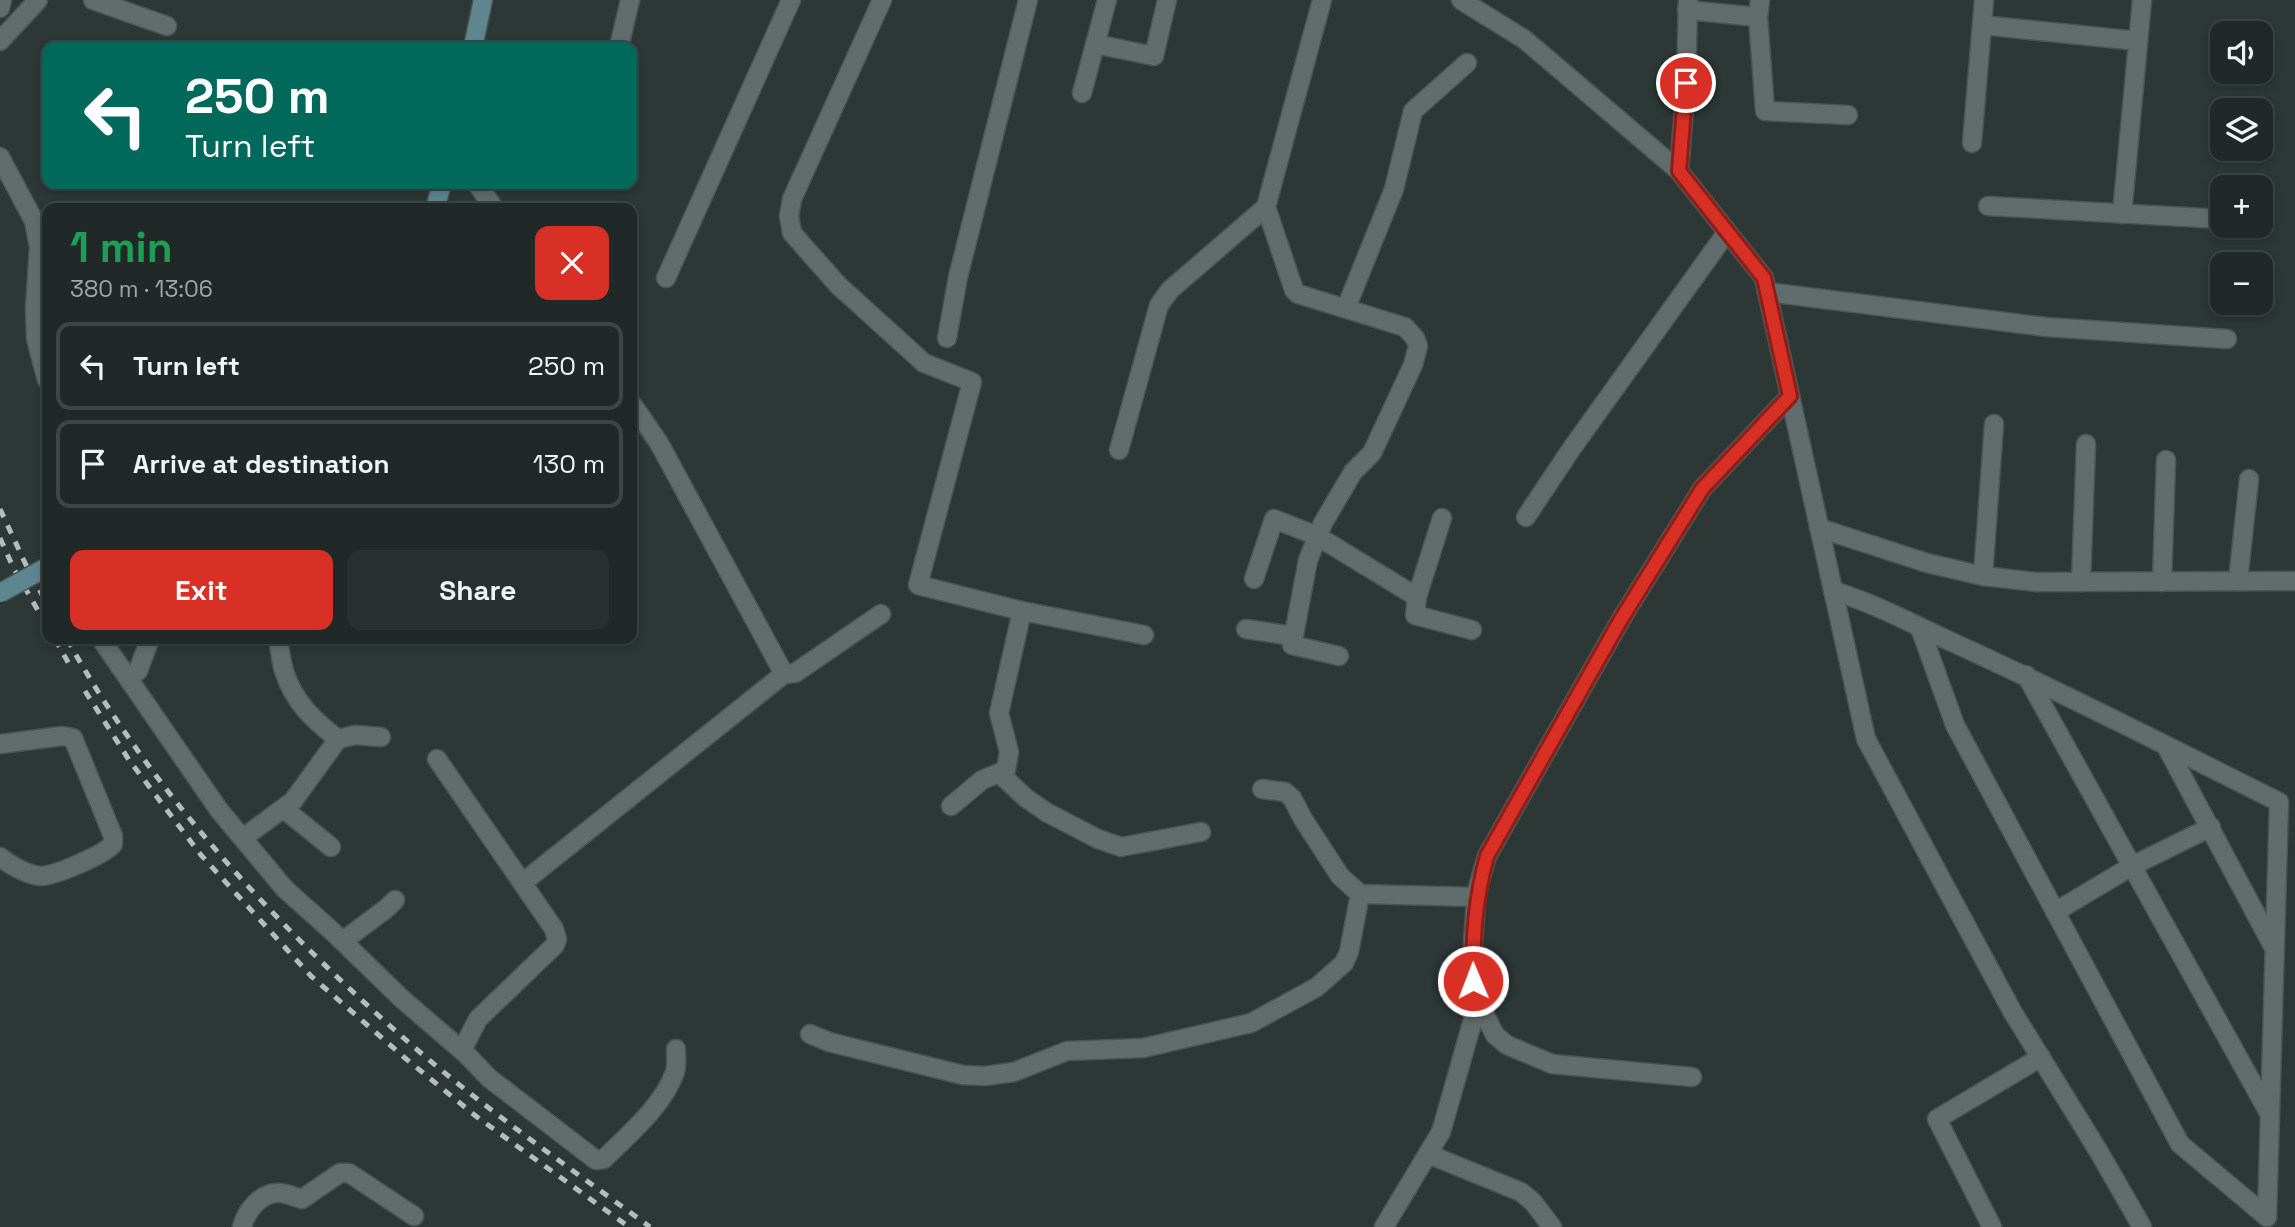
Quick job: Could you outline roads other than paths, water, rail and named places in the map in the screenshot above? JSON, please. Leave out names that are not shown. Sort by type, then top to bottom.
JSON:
[{"type":"street","points":[[0,8],[2,0]]},
{"type":"street","points":[[0,41],[37,0]]},
{"type":"street","points":[[93,0],[167,26]]},
{"type":"street","points":[[474,42],[483,0]]},
{"type":"street","points":[[620,42],[629,0]]},
{"type":"street","points":[[666,278],[792,0]]},
{"type":"street","points":[[882,0],[792,199],[789,216],[792,233],[838,285],[905,346],[924,363],[972,382],[918,584],[1022,611],[1144,635]]},
{"type":"street","points":[[947,338],[958,277],[1028,0]]},
{"type":"street","points":[[1082,93],[1107,0]]},
{"type":"street","points":[[1095,44],[1154,56],[1167,0]]},
{"type":"street","points":[[1119,450],[1159,305],[1170,290],[1266,206],[1322,0]]},
{"type":"street","points":[[1461,0],[1524,39],[1679,171],[1764,278],[1866,739],[2012,1011],[2142,1227]]},
{"type":"street","points":[[1972,143],[1984,0]]},
{"type":"street","points":[[2122,214],[2142,0]]},
{"type":"street","points":[[1679,171],[1686,83],[1687,5],[1759,8],[1765,111],[1848,115]]},
{"type":"street","points":[[1982,25],[2138,41]]},
{"type":"street","points":[[1346,309],[1394,189],[1413,111],[1467,63]]},
{"type":"street","points":[[0,157],[34,221],[39,247],[36,339],[42,361]]},
{"type":"street","points":[[1266,206],[1297,294],[1405,327],[1418,345],[1413,365],[1372,453],[1345,484],[1317,536],[1308,560],[1292,645],[1339,656]]},
{"type":"street","points":[[1988,206],[2210,218]]},
{"type":"street","points":[[1526,517],[1727,232]]},
{"type":"street","points":[[1767,292],[2046,327],[2227,339]]},
{"type":"street","points":[[1692,1077],[1552,1064],[1507,1045],[1495,1035],[1478,1003],[1473,981],[1476,897],[1487,856],[1620,621],[1702,489],[1790,396]]},
{"type":"street","points":[[637,411],[659,443],[784,674]]},
{"type":"street","points":[[1983,576],[1994,424]]},
{"type":"street","points":[[2081,582],[2086,444]]},
{"type":"street","points":[[2162,582],[2166,460]]},
{"type":"street","points":[[2238,581],[2249,479]]},
{"type":"street","points":[[1442,518],[1415,615],[1472,630]]},
{"type":"street","points":[[1254,579],[1274,519],[1317,536],[1418,597]]},
{"type":"street","points":[[1819,528],[1927,563],[1983,576],[2036,582],[2295,581]]},
{"type":"street","points":[[0,593],[42,570]]},
{"type":"street","points":[[1833,591],[1866,600],[1920,628],[2026,675],[2279,802],[2267,1217],[2180,1144],[1955,725],[1920,628]]},
{"type":"street","points":[[951,806],[982,780],[1006,770],[1009,752],[999,713],[1022,611]]},
{"type":"street","points":[[531,876],[784,674],[795,673],[881,614]]},
{"type":"street","points":[[1246,629],[1293,636]]},
{"type":"street","points":[[105,644],[219,810],[285,889],[489,1078],[596,1160],[604,1159],[646,1117],[659,1099],[675,1070],[676,1049]]},
{"type":"street","points":[[129,678],[138,671],[148,644]]},
{"type":"street","points":[[279,644],[284,671],[299,701],[312,719],[338,739]]},
{"type":"street","points":[[2026,675],[2270,1115]]},
{"type":"street","points":[[243,838],[292,801],[338,739],[355,734],[381,737]]},
{"type":"street","points":[[0,744],[62,736],[73,738],[113,836],[113,844],[98,857],[41,876],[12,866],[0,857]]},
{"type":"street","points":[[2166,746],[2275,950]]},
{"type":"street","points":[[437,759],[554,929],[557,939],[555,945],[478,1019],[462,1051]]},
{"type":"street","points":[[1000,774],[1046,812],[1098,839],[1121,847],[1200,832]]},
{"type":"street","points":[[1262,789],[1285,792],[1292,798],[1340,876],[1354,891],[1360,894],[1476,897]]},
{"type":"street","points":[[284,809],[331,847]]},
{"type":"street","points":[[2055,912],[2132,866],[2211,827]]},
{"type":"street","points":[[810,1034],[830,1042],[963,1075],[985,1076],[1014,1072],[1067,1051],[1143,1048],[1251,1023],[1317,986],[1344,963],[1349,952],[1360,894]]},
{"type":"street","points":[[344,942],[395,900]]},
{"type":"street","points":[[1384,1227],[1441,1132],[1478,1003]]},
{"type":"street","points":[[1992,1227],[1937,1119],[2041,1057]]},
{"type":"street","points":[[1428,1154],[1521,1192],[1533,1202],[1552,1227]]},
{"type":"street","points":[[242,1227],[245,1216],[262,1198],[273,1193],[284,1193],[302,1199],[340,1173],[349,1173],[414,1216]]},
{"type":"railway","points":[[0,509],[42,595]]},
{"type":"railway","points":[[0,538],[14,569],[42,617]]},
{"type":"railway","points":[[58,644],[69,664]]},
{"type":"railway","points":[[70,644],[101,697],[139,753],[180,806],[223,858],[315,956],[442,1071],[650,1227]]},
{"type":"railway","points":[[85,691],[129,760],[201,855],[311,976],[477,1117],[629,1227]]}]
